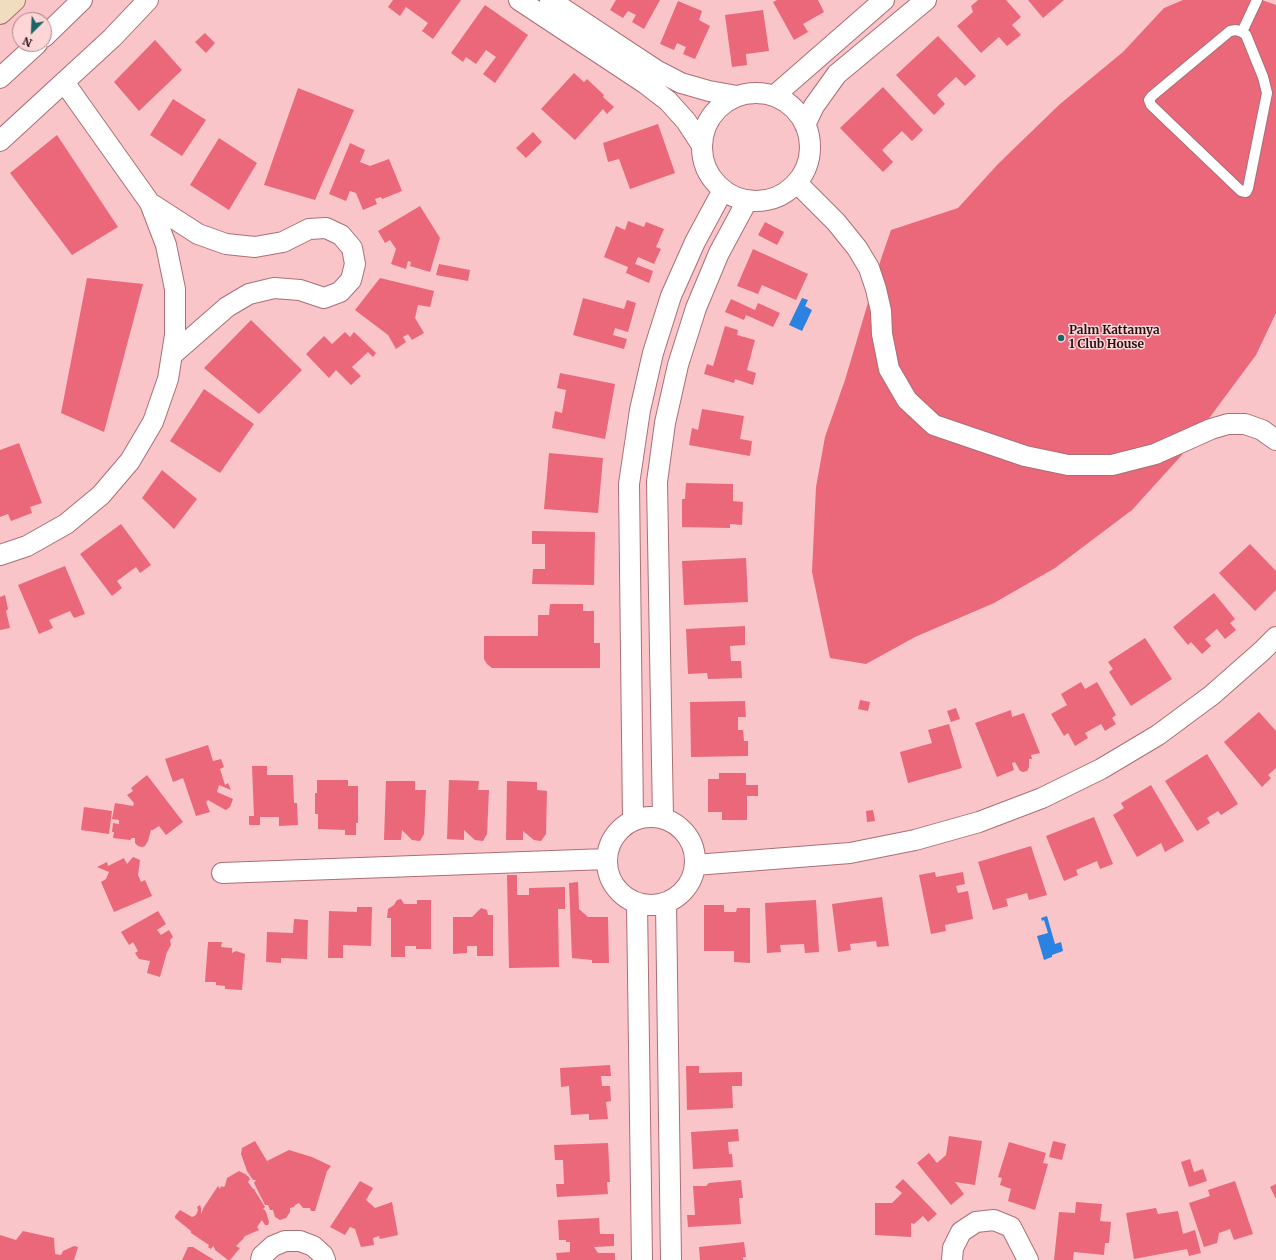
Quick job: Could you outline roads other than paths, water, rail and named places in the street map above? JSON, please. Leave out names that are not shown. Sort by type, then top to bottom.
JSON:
[{"type":"street","points":[[0,13],[14,0]]},
{"type":"street","points":[[52,29],[82,0]]},
{"type":"street","points":[[0,141],[112,38],[148,0]]},
{"type":"street","points":[[519,0],[646,84],[668,101],[686,121],[701,144]]},
{"type":"street","points":[[550,0],[656,70],[681,83],[709,91],[737,96]]},
{"type":"street","points":[[774,96],[884,0]]},
{"type":"street","points":[[805,124],[814,106],[837,74],[926,0]]},
{"type":"street","points":[[0,78],[28,52]]},
{"type":"street","points":[[0,555],[27,546],[66,524],[101,495],[130,461],[153,422],[168,379],[175,335],[175,289],[166,245],[150,203],[64,82]]},
{"type":"street","points":[[749,93],[762,93],[774,96],[792,107],[800,115],[805,124],[810,140],[810,155],[805,170],[797,183],[787,192],[774,198],[761,201],[735,197],[723,190],[711,177],[703,161],[701,144],[707,123],[719,107],[737,96],[749,93]]},
{"type":"street","points":[[797,183],[836,222],[857,248],[869,268],[881,311],[882,334],[890,369],[907,400],[934,425],[1025,456],[1068,465],[1112,465],[1155,454],[1211,429],[1228,424],[1245,424],[1262,430],[1276,440]]},
{"type":"street","points":[[633,820],[629,484],[639,418],[653,353],[671,296],[695,242],[723,190]]},
{"type":"street","points":[[663,818],[657,482],[665,423],[678,365],[696,308],[720,254],[748,200]]},
{"type":"street","points":[[150,203],[198,234],[226,244],[255,247],[283,242],[310,229],[326,228],[341,235],[352,248],[355,264],[351,280],[340,292],[324,298],[300,290],[274,288],[249,294],[227,307],[172,355]]},
{"type":"street","points":[[695,865],[850,853],[915,840],[980,822],[1042,798],[1101,769],[1158,735],[1212,695],[1276,637]]},
{"type":"street","points":[[648,817],[663,818],[676,825],[687,836],[694,850],[695,865],[693,875],[683,892],[675,898],[666,902],[651,905],[637,903],[624,896],[614,886],[608,873],[608,849],[612,840],[625,825],[633,820],[648,817]]},
{"type":"street","points":[[222,874],[607,859]]},
{"type":"street","points":[[666,902],[671,1260]]},
{"type":"street","points":[[637,903],[642,1260]]},
{"type":"street","points":[[952,1260],[953,1248],[961,1232],[976,1222],[994,1220],[1011,1227],[1028,1260]]},
{"type":"street","points":[[261,1260],[262,1256],[272,1246],[285,1241],[300,1241],[313,1246],[323,1255],[325,1260]]},
{"type":"lane","points":[[1242,32],[1257,0]]},
{"type":"lane","points":[[1236,30],[1242,32],[1246,35],[1261,71],[1267,93],[1246,192],[1241,191],[1151,105],[1149,100],[1230,31],[1236,30]]},
{"type":"water","points":[[802,298],[808,300],[805,306],[812,310],[802,331],[789,325]]},
{"type":"water","points":[[1047,916],[1055,944],[1061,942],[1063,951],[1044,960],[1037,936],[1048,933],[1044,920],[1042,921],[1041,918]]},
{"type":"place","name":"Palm Kattamya 1 Club House","points":[[1061,338]]}]
